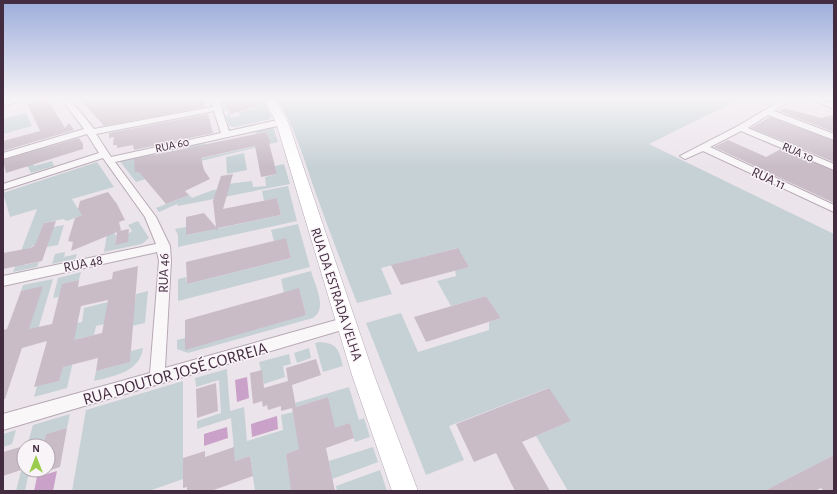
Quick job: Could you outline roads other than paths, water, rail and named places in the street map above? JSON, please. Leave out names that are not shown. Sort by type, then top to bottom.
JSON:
[{"type":"street","name":"RUA 46","points":[[85,121],[107,157],[155,223],[164,246],[165,261],[157,378]]},
{"type":"street","points":[[3,156],[91,131],[146,121]]},
{"type":"street","points":[[222,121],[226,134]]},
{"type":"street","points":[[685,156],[753,121]]},
{"type":"street","points":[[792,121],[834,137]]},
{"type":"street","name":"RUA 60","points":[[3,187],[107,157],[282,122]]},
{"type":"street","name":"RUA DA ESTRADA VELHA","points":[[282,122],[363,375],[406,491]]},
{"type":"street","name":"RUA 10","points":[[741,128],[834,167]]},
{"type":"street","name":"RUA 11","points":[[703,147],[834,209]]},
{"type":"street","name":"RUA 48","points":[[3,280],[164,246]]},
{"type":"street","name":"RUA DOUTOR JOSÉ CORREIA","points":[[3,422],[347,323]]}]
